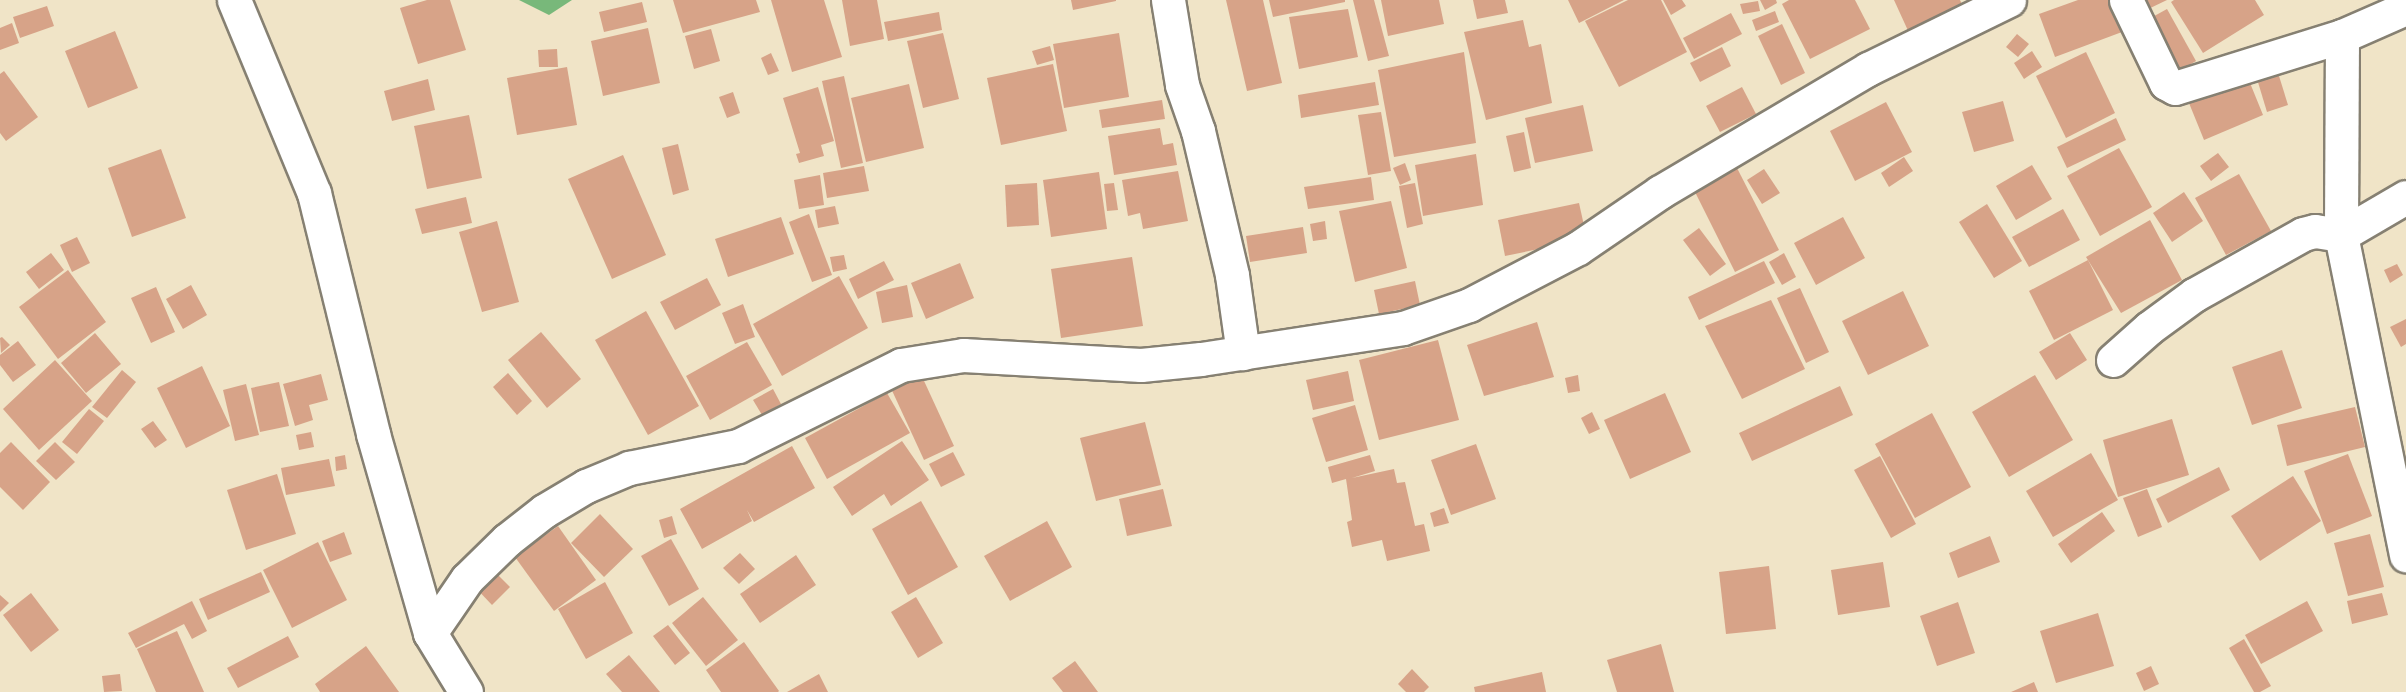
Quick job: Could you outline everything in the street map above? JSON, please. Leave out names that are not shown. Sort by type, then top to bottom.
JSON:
[{"type":"street","points":[[234,0],[314,193],[373,434],[430,633],[466,692]]},
{"type":"street","points":[[1168,0],[1182,85],[1198,131],[1232,275],[1243,353]]},
{"type":"street","points":[[430,633],[467,579],[507,540],[544,511],[586,486],[629,468],[738,446],[901,365],[963,355],[1142,365],[1243,353],[1403,328],[1469,305],[1578,248],[1660,192],[1868,69],[2008,0]]},
{"type":"street","points":[[2126,0],[2166,83],[2175,88],[2342,36],[2401,7]]},
{"type":"street","points":[[2342,36],[2341,235],[2406,555]]},
{"type":"street","points":[[2113,360],[2149,328],[2194,295],[2303,234],[2315,231],[2341,235],[2406,197]]},
{"type":"green space","points":[[519,0],[572,0],[549,15]]},
{"type":"building","points":[[427,0],[450,0],[466,50],[418,64],[400,8]]},
{"type":"building","points":[[673,0],[756,0],[760,12],[683,33]]},
{"type":"building","points":[[771,0],[824,0],[842,57],[792,72]]},
{"type":"building","points":[[842,0],[877,0],[884,39],[850,46]]},
{"type":"building","points":[[1071,0],[1116,0],[1116,1],[1073,10]]},
{"type":"building","points":[[1226,0],[1263,0],[1282,83],[1247,91]]},
{"type":"building","points":[[1269,0],[1345,0],[1345,2],[1273,17]]},
{"type":"building","points":[[1353,0],[1374,0],[1389,56],[1368,61]]},
{"type":"building","points":[[1381,0],[1439,0],[1444,24],[1388,36]]},
{"type":"building","points":[[1473,0],[1505,0],[1508,13],[1477,19]]},
{"type":"building","points":[[1568,0],[1624,0],[1579,23]]},
{"type":"building","points":[[1628,0],[1661,0],[1687,52],[1619,87],[1585,21]]},
{"type":"building","points":[[1663,0],[1682,0],[1686,6],[1671,15]]},
{"type":"building","points":[[1760,0],[1776,0],[1777,3],[1765,10]]},
{"type":"building","points":[[1789,0],[1855,0],[1870,29],[1810,59],[1782,4]]},
{"type":"building","points":[[1894,0],[1960,0],[1965,11],[1910,35]]},
{"type":"building","points":[[2078,0],[2111,0],[2122,32],[2055,57],[2039,14]]},
{"type":"building","points":[[2137,0],[2167,0],[2142,12]]},
{"type":"building","points":[[2174,0],[2255,0],[2264,15],[2203,53],[2171,2]]},
{"type":"building","points":[[1758,1],[1760,11],[1743,14],[1740,4]]},
{"type":"building","points":[[642,2],[647,22],[604,32],[599,12]]},
{"type":"building","points":[[47,6],[54,26],[20,38],[13,17]]},
{"type":"building","points":[[1348,9],[1358,57],[1299,69],[1289,17]]},
{"type":"building","points":[[2167,9],[2196,61],[2176,73],[2147,20]]},
{"type":"building","points":[[1775,11],[1779,22],[1756,31],[1752,20]]},
{"type":"building","points":[[939,12],[942,30],[888,41],[884,22]]},
{"type":"building","points":[[1731,13],[1742,34],[1694,59],[1683,38]]},
{"type":"building","points":[[1523,20],[1529,47],[1541,44],[1552,103],[1486,120],[1464,32]]},
{"type":"building","points":[[12,23],[19,43],[0,50],[0,28]]},
{"type":"building","points":[[1782,24],[1805,73],[1781,85],[1758,36]]},
{"type":"building","points":[[648,28],[660,83],[603,96],[591,41]]},
{"type":"building","points":[[711,29],[720,61],[694,69],[685,36]]},
{"type":"building","points":[[115,31],[138,88],[88,108],[65,51]]},
{"type":"building","points":[[943,33],[959,99],[923,108],[907,41]]},
{"type":"building","points":[[1119,33],[1129,97],[1064,108],[1053,44]]},
{"type":"building","points":[[2017,34],[2029,44],[2018,57],[2006,47]]},
{"type":"building","points":[[1050,46],[1054,60],[1037,65],[1032,51]]},
{"type":"building","points":[[1722,47],[1731,66],[1700,82],[1690,63]]},
{"type":"building","points":[[557,49],[558,67],[539,67],[538,50]]},
{"type":"building","points":[[2032,51],[2042,67],[2024,79],[2014,63]]},
{"type":"building","points":[[1464,52],[1476,143],[1394,157],[1378,70]]},
{"type":"building","points":[[2086,52],[2115,113],[2066,138],[2036,76]]},
{"type":"building","points":[[771,53],[779,71],[768,75],[761,58]]},
{"type":"building","points":[[2275,63],[2288,105],[2267,112],[2254,69]]},
{"type":"building","points":[[1053,64],[1067,131],[1001,145],[987,78]]},
{"type":"building","points":[[567,67],[577,125],[517,135],[507,78]]},
{"type":"building","points":[[4,71],[38,117],[6,141],[0,133],[0,74]]},
{"type":"building","points":[[844,76],[863,163],[841,168],[822,81]]},
{"type":"building","points":[[2248,78],[2263,115],[2204,140],[2189,103]]},
{"type":"building","points":[[428,79],[435,110],[392,121],[384,91]]},
{"type":"building","points":[[1375,82],[1379,105],[1301,118],[1298,95]]},
{"type":"building","points":[[909,84],[924,148],[866,162],[851,98]]},
{"type":"building","points":[[818,87],[834,141],[821,145],[824,156],[799,163],[796,154],[800,153],[783,98]]},
{"type":"building","points":[[1742,87],[1756,114],[1720,132],[1706,106]]},
{"type":"building","points":[[733,92],[740,113],[727,118],[719,97]]},
{"type":"building","points":[[1162,100],[1165,119],[1102,128],[1099,110]]},
{"type":"building","points":[[2003,101],[2014,141],[1974,152],[1962,112]]},
{"type":"building","points":[[1886,102],[1912,152],[1855,181],[1830,131]]},
{"type":"building","points":[[1583,105],[1593,151],[1535,163],[1525,118]]},
{"type":"building","points":[[1381,112],[1391,171],[1368,175],[1358,115]]},
{"type":"building","points":[[469,115],[482,178],[427,189],[414,126]]},
{"type":"building","points":[[2116,118],[2126,140],[2067,168],[2057,147]]},
{"type":"building","points":[[1160,128],[1163,145],[1173,143],[1177,165],[1114,175],[1108,136]]},
{"type":"building","points":[[1524,132],[1531,168],[1514,172],[1506,136]]},
{"type":"building","points":[[678,144],[689,190],[673,195],[662,148]]},
{"type":"building","points":[[2119,148],[2152,207],[2100,236],[2067,176]]},
{"type":"building","points":[[161,149],[186,218],[132,237],[108,168]]},
{"type":"building","points":[[2218,153],[2229,167],[2211,181],[2200,166]]},
{"type":"building","points":[[1476,154],[1483,205],[1423,216],[1415,165]]},
{"type":"building","points":[[623,155],[666,255],[612,279],[568,179]]},
{"type":"building","points":[[1904,157],[1913,171],[1889,187],[1881,173]]},
{"type":"building","points":[[1405,163],[1411,180],[1400,185],[1393,168]]},
{"type":"building","points":[[2032,165],[2052,199],[2016,220],[1996,186]]},
{"type":"building","points":[[864,166],[869,191],[827,198],[823,173]]},
{"type":"building","points":[[1737,168],[1779,250],[1735,272],[1694,190]]},
{"type":"building","points":[[1764,169],[1780,193],[1762,204],[1747,180]]},
{"type":"building","points":[[1178,171],[1188,221],[1143,229],[1140,213],[1128,216],[1122,180]]},
{"type":"building","points":[[1099,172],[1107,229],[1051,237],[1043,180]]},
{"type":"building","points":[[2239,174],[2271,231],[2226,255],[2195,198]]},
{"type":"building","points":[[820,175],[824,205],[799,209],[794,180]]},
{"type":"building","points":[[1371,177],[1374,200],[1308,209],[1304,187]]},
{"type":"building","points":[[1037,183],[1039,225],[1007,227],[1005,185]]},
{"type":"building","points":[[1114,183],[1118,210],[1107,211],[1104,184]]},
{"type":"building","points":[[1415,183],[1423,224],[1407,228],[1399,186]]},
{"type":"building","points":[[2184,192],[2203,221],[2172,242],[2153,213]]},
{"type":"building","points":[[466,197],[472,223],[422,234],[415,209]]},
{"type":"building","points":[[1391,201],[1407,268],[1355,282],[1339,211]]},
{"type":"building","points":[[1579,203],[1587,239],[1505,256],[1498,220]]},
{"type":"building","points":[[1987,204],[2022,261],[1994,278],[1959,222]]},
{"type":"building","points":[[835,206],[839,224],[818,228],[815,210]]},
{"type":"building","points":[[2063,209],[2080,240],[2029,267],[2012,237]]},
{"type":"building","points":[[809,214],[832,275],[812,282],[789,222]]},
{"type":"building","points":[[781,217],[794,254],[728,277],[715,239]]},
{"type":"building","points":[[1843,217],[1865,258],[1816,285],[1794,243]]},
{"type":"building","points":[[2150,220],[2182,280],[2121,313],[2086,257]]},
{"type":"building","points":[[497,221],[519,302],[482,312],[459,232]]},
{"type":"building","points":[[1325,221],[1327,239],[1313,241],[1310,224]]},
{"type":"building","points":[[1303,227],[1307,253],[1250,262],[1246,236]]},
{"type":"building","points":[[1699,228],[1726,264],[1710,276],[1683,240]]},
{"type":"building","points":[[77,237],[90,263],[72,272],[60,245]]},
{"type":"building","points":[[51,253],[64,270],[39,289],[26,272]]},
{"type":"building","points":[[1784,253],[1796,277],[1782,285],[1769,262]]},
{"type":"building","points":[[844,255],[847,269],[833,272],[830,257]]},
{"type":"building","points":[[1132,257],[1143,326],[1061,338],[1051,269]]},
{"type":"building","points":[[2088,260],[2113,310],[2054,340],[2029,291]]},
{"type":"building","points":[[884,261],[894,280],[858,299],[849,279]]},
{"type":"building","points":[[1764,261],[1775,283],[1699,320],[1688,297]]},
{"type":"building","points":[[960,263],[974,298],[926,319],[911,283]]},
{"type":"building","points":[[2397,264],[2403,275],[2390,283],[2384,270]]},
{"type":"building","points":[[68,270],[106,322],[58,359],[19,307]]},
{"type":"building","points":[[839,276],[868,328],[782,376],[753,324]]},
{"type":"building","points":[[707,278],[721,305],[675,330],[660,302]]},
{"type":"building","points":[[1415,281],[1420,305],[1379,314],[1374,290]]},
{"type":"building","points":[[191,285],[207,315],[183,329],[166,299]]},
{"type":"building","points":[[907,285],[913,317],[882,323],[876,292]]},
{"type":"building","points":[[156,287],[175,332],[151,343],[131,298]]},
{"type":"building","points":[[1800,288],[1829,352],[1806,363],[1777,298]]},
{"type":"building","points":[[1903,291],[1929,346],[1868,375],[1842,321]]},
{"type":"building","points":[[1771,300],[1805,369],[1742,399],[1705,326]]},
{"type":"building","points":[[743,304],[755,337],[735,344],[722,313]]},
{"type":"building","points":[[646,311],[699,406],[648,435],[595,340]]},
{"type":"building","points":[[2406,319],[2406,344],[2401,347],[2390,327]]},
{"type":"building","points":[[1537,322],[1554,377],[1484,396],[1467,345]]},
{"type":"building","points":[[541,332],[581,379],[547,408],[508,360]]},
{"type":"building","points":[[95,333],[121,364],[86,393],[61,363]]},
{"type":"building","points":[[2070,333],[2087,360],[2056,380],[2039,352]]},
{"type":"building","points":[[2,337],[10,345],[1,353],[0,338]]},
{"type":"building","points":[[1438,340],[1459,420],[1379,440],[1359,360]]},
{"type":"building","points":[[18,341],[36,365],[13,382],[0,365],[0,355]]},
{"type":"building","points":[[747,342],[772,385],[710,420],[686,376]]},
{"type":"building","points":[[2282,350],[2302,408],[2252,425],[2232,367]]},
{"type":"building","points":[[55,360],[92,401],[39,450],[3,409]]},
{"type":"building","points":[[202,366],[230,426],[186,448],[157,388]]},
{"type":"building","points":[[122,370],[136,382],[107,418],[92,407]]},
{"type":"building","points":[[919,370],[954,446],[924,460],[889,384]]},
{"type":"building","points":[[1348,371],[1354,401],[1313,410],[1306,380]]},
{"type":"building","points":[[508,373],[532,401],[517,415],[493,387]]},
{"type":"building","points":[[321,374],[328,400],[309,405],[313,420],[295,426],[283,384]]},
{"type":"building","points":[[1578,375],[1580,391],[1568,393],[1565,378]]},
{"type":"building","points":[[2035,375],[2073,440],[2009,477],[1972,412]]},
{"type":"building","points":[[279,382],[289,426],[260,432],[251,388]]},
{"type":"building","points":[[246,384],[259,435],[235,441],[223,390]]},
{"type":"building","points":[[1840,386],[1853,415],[1752,461],[1739,433]]},
{"type":"building","points":[[773,389],[781,404],[762,415],[753,400]]},
{"type":"building","points":[[887,393],[910,433],[827,479],[805,438]]},
{"type":"building","points":[[1665,393],[1691,452],[1630,479],[1604,420]]},
{"type":"building","points":[[1355,405],[1368,450],[1326,462],[1312,418]]},
{"type":"building","points":[[2355,407],[2365,447],[2287,466],[2277,425]]},
{"type":"building","points":[[89,409],[104,421],[77,454],[62,442]]},
{"type":"building","points":[[1592,412],[1600,429],[1589,434],[1581,418]]},
{"type":"building","points":[[1932,413],[1971,487],[1915,518],[1875,444]]},
{"type":"building","points":[[2172,419],[2189,475],[2118,497],[2103,440]]},
{"type":"building","points":[[153,421],[167,440],[155,448],[141,429]]},
{"type":"building","points":[[1145,422],[1161,485],[1096,501],[1080,438]]},
{"type":"building","points":[[311,432],[314,447],[299,450],[296,435]]},
{"type":"building","points":[[902,441],[929,480],[891,506],[884,494],[852,516],[833,487]]},
{"type":"building","points":[[11,442],[50,482],[23,510],[0,487],[0,453]]},
{"type":"building","points":[[55,442],[75,462],[56,480],[36,461]]},
{"type":"building","points":[[1476,444],[1496,499],[1451,515],[1431,460]]},
{"type":"building","points":[[792,446],[815,488],[754,522],[747,510],[752,521],[702,549],[680,509]]},
{"type":"building","points":[[953,452],[965,475],[941,487],[929,464]]},
{"type":"building","points":[[2091,453],[2118,500],[2053,537],[2026,491]]},
{"type":"building","points":[[2348,454],[2372,516],[2327,534],[2304,471]]},
{"type":"building","points":[[345,455],[347,469],[336,471],[335,457]]},
{"type":"building","points":[[1370,455],[1375,471],[1352,478],[1394,469],[1397,483],[1405,482],[1415,526],[1424,524],[1430,551],[1387,561],[1382,540],[1352,547],[1347,522],[1352,520],[1346,479],[1332,483],[1328,467]]},
{"type":"building","points":[[1880,456],[1916,524],[1891,538],[1854,470]]},
{"type":"building","points":[[329,459],[335,486],[286,495],[281,468]]},
{"type":"building","points":[[2219,467],[2230,490],[2168,523],[2156,499]]},
{"type":"building","points":[[277,474],[296,534],[246,550],[227,490]]},
{"type":"building","points":[[2293,476],[2321,521],[2260,561],[2231,516]]},
{"type":"building","points":[[1163,489],[1172,526],[1127,536],[1119,499]]},
{"type":"building","points":[[2147,489],[2162,527],[2138,537],[2123,498]]},
{"type":"building","points":[[921,501],[958,567],[908,595],[872,529]]},
{"type":"building","points":[[1444,508],[1449,523],[1434,527],[1430,513]]},
{"type":"building","points":[[2102,512],[2115,531],[2071,563],[2058,544]]},
{"type":"building","points":[[600,514],[633,549],[604,577],[571,543]]},
{"type":"building","points":[[672,516],[677,534],[664,538],[659,520]]},
{"type":"building","points":[[1047,521],[1072,567],[1010,601],[984,556]]},
{"type":"building","points":[[558,526],[596,580],[554,611],[515,557]]},
{"type":"building","points":[[344,532],[352,554],[330,562],[322,541]]},
{"type":"building","points":[[2370,534],[2384,587],[2348,596],[2334,543]]},
{"type":"building","points":[[1990,536],[2000,562],[1958,578],[1949,553]]},
{"type":"building","points":[[671,539],[699,589],[669,606],[641,556]]},
{"type":"building","points":[[318,542],[347,600],[292,628],[263,570]]},
{"type":"building","points":[[740,553],[755,569],[739,584],[723,568]]},
{"type":"building","points":[[796,555],[816,585],[760,623],[740,594]]},
{"type":"building","points":[[1883,562],[1890,607],[1838,615],[1831,570]]},
{"type":"building","points":[[1769,566],[1776,629],[1726,634],[1719,572]]},
{"type":"building","points":[[490,567],[510,587],[492,605],[473,585]]},
{"type":"building","points":[[261,572],[270,592],[208,620],[199,599]]},
{"type":"building","points":[[605,582],[633,633],[586,659],[558,609]]},
{"type":"building","points":[[31,593],[59,630],[31,652],[3,615]]},
{"type":"building","points":[[2382,593],[2388,615],[2352,624],[2347,601]]},
{"type":"building","points":[[0,595],[9,603],[0,612]]},
{"type":"building","points":[[703,597],[738,640],[706,666],[672,623]]},
{"type":"building","points":[[916,597],[943,643],[918,658],[891,612]]},
{"type":"building","points":[[192,601],[207,631],[192,639],[184,624],[136,648],[128,633]]},
{"type":"building","points":[[2307,601],[2323,631],[2261,664],[2245,635]]},
{"type":"building","points":[[1958,602],[1975,653],[1937,666],[1920,616]]},
{"type":"building","points":[[2098,613],[2114,666],[2056,683],[2040,631]]},
{"type":"building","points":[[668,625],[690,653],[675,665],[653,636]]},
{"type":"building","points":[[177,631],[204,692],[156,692],[137,649]]},
{"type":"building","points":[[288,636],[299,657],[238,688],[227,668]]},
{"type":"building","points":[[2244,639],[2271,686],[2260,692],[2254,692],[2229,648]]},
{"type":"building","points":[[744,642],[778,692],[721,692],[706,670]]},
{"type":"building","points":[[1661,644],[1674,692],[1617,692],[1607,660]]},
{"type":"building","points":[[366,646],[399,692],[320,692],[315,684]]},
{"type":"building","points":[[629,655],[660,692],[622,692],[606,674]]},
{"type":"building","points":[[1075,661],[1098,692],[1063,692],[1052,678]]},
{"type":"building","points":[[2151,666],[2159,684],[2144,691],[2136,673]]},
{"type":"building","points":[[1412,669],[1429,687],[1424,692],[1406,692],[1398,684]]},
{"type":"building","points":[[1542,672],[1546,692],[1475,692],[1474,687]]},
{"type":"building","points":[[120,674],[122,691],[104,692],[102,676]]},
{"type":"building","points":[[819,674],[828,692],[787,692]]},
{"type":"building","points":[[2034,682],[2038,692],[2011,692]]}]
